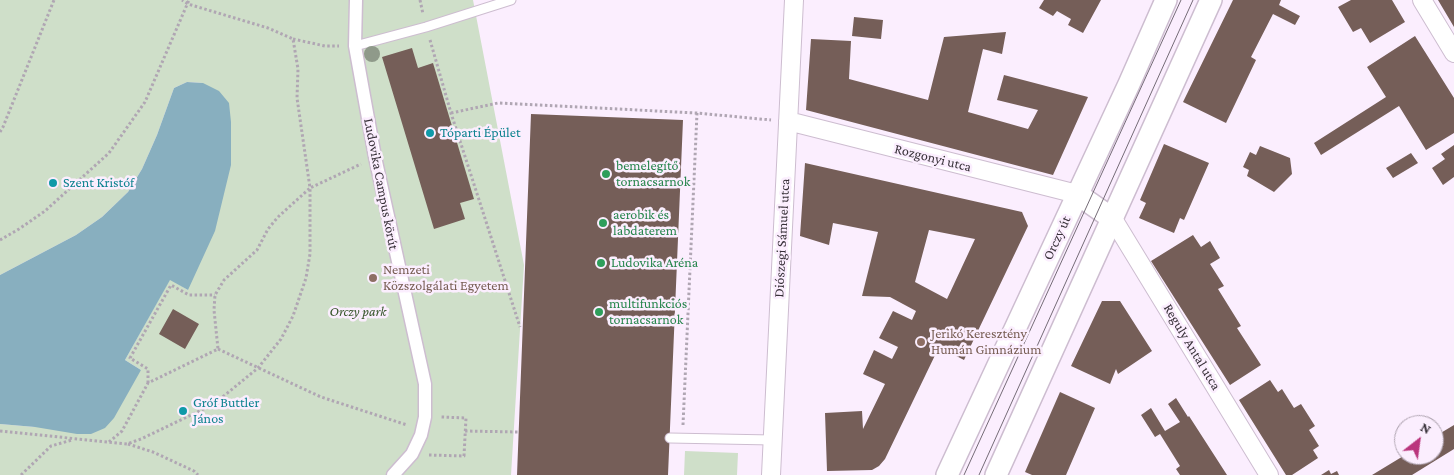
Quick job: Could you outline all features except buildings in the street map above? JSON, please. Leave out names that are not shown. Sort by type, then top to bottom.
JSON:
[{"type":"street","name":"Ludovika Campus körút","points":[[356,0],[355,46],[375,157],[425,384],[425,416],[422,430],[412,454],[393,475]]},
{"type":"street","name":"Diószegi Sámuel utca","points":[[771,475],[794,0]]},
{"type":"street","name":"Orczy út","points":[[947,475],[1129,84],[1166,0]]},
{"type":"street","points":[[996,475],[1113,219],[1210,0]]},
{"type":"street","points":[[1422,0],[1454,53]]},
{"type":"street","name":"Rozgonyi utca","points":[[788,121],[1077,194]]},
{"type":"street","points":[[1077,194],[1113,219]]},
{"type":"street","name":"Reguly Antal utca","points":[[1113,219],[1269,475]]},
{"type":"lane","points":[[355,46],[426,27],[511,0]]},
{"type":"lane","points":[[670,438],[772,440]]},
{"type":"path","points":[[0,132],[54,0]]},
{"type":"path","points":[[182,0],[268,28],[293,39],[325,46],[355,46]]},
{"type":"path","points":[[0,240],[45,211],[109,153],[145,102],[189,2]]},
{"type":"path","points":[[426,27],[451,113],[520,327]]},
{"type":"path","points":[[127,444],[141,440],[214,404],[258,368],[288,328],[306,278],[310,254],[310,188],[297,98],[298,69],[293,39]]},
{"type":"path","points":[[451,113],[498,102],[697,113],[788,121]]},
{"type":"path","points":[[682,438],[697,113]]},
{"type":"path","points":[[218,349],[214,310],[215,295],[224,280],[257,250],[268,229],[278,217],[310,188],[375,157]]},
{"type":"path","points":[[109,442],[122,431],[148,383],[148,369],[130,358],[171,285],[189,295],[215,295]]},
{"type":"path","points":[[218,349],[321,397],[422,430]]},
{"type":"path","points":[[148,383],[218,349]]},
{"type":"path","points":[[412,454],[464,456],[466,418],[425,416]]},
{"type":"path","points":[[0,431],[127,444],[153,452],[198,475]]},
{"type":"path","points":[[465,431],[518,432]]},
{"type":"path","points":[[21,475],[40,455],[52,446],[75,439]]},
{"type":"green space","name":"Orczy park","points":[[0,0],[473,0],[524,265],[511,475],[0,475],[0,424],[35,427],[141,370],[125,360],[170,279],[188,290],[203,83],[187,82],[174,88],[142,169],[128,192],[102,217],[76,235],[0,275]]},
{"type":"green space","points":[[685,451],[738,453],[737,475],[684,475]]},
{"type":"water","points":[[187,82],[203,83],[219,91],[229,103],[231,122],[231,165],[215,231],[188,290],[170,280],[125,360],[141,370],[114,418],[105,428],[91,434],[77,434],[35,427],[0,424],[0,275],[76,235],[102,217],[128,192],[142,169],[174,88]]},
{"type":"tram line","points":[[964,475],[1181,0]]},
{"type":"tram line","points":[[979,475],[1193,0]]},
{"type":"place","name":"Tóparti Épület","points":[[430,133]]},
{"type":"place","name":"bemelegítő tornacsarnok","points":[[606,174]]},
{"type":"place","name":"Szent Kristóf","points":[[53,183]]},
{"type":"place","name":"aerobik és labdaterem","points":[[603,223]]},
{"type":"place","name":"Ludovika Aréna","points":[[601,263]]},
{"type":"place","name":"Nemzeti Közszolgálati Egyetem","points":[[373,278]]},
{"type":"place","name":"multifunkciós tornacsarnok","points":[[599,312]]},
{"type":"place","name":"Jerikó Keresztény Humán Gimnázium","points":[[921,342]]},
{"type":"place","name":"Gróf Buttler János","points":[[183,411]]}]
